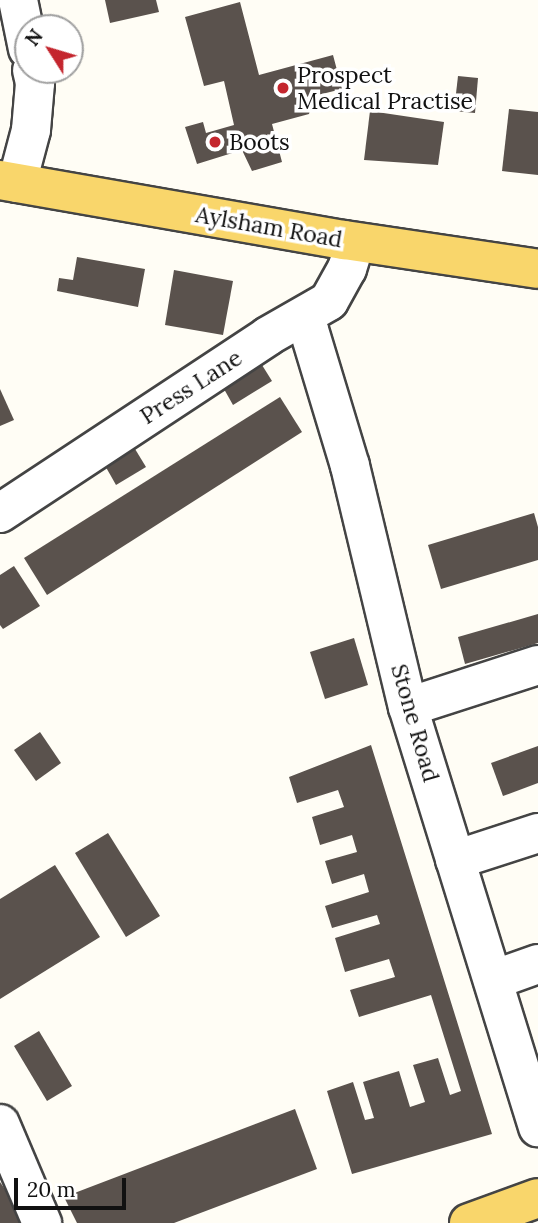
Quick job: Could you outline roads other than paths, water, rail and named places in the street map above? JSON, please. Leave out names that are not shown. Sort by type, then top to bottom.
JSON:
[{"type":"main road","name":"Aylsham Road","points":[[9,182],[355,242],[538,268]]},
{"type":"main road","points":[[469,1223],[538,1198]]},
{"type":"street","points":[[9,182],[31,130],[35,84]]},
{"type":"street","name":"Press Lane","points":[[0,513],[268,336],[329,301],[347,269],[355,242]]},
{"type":"street","name":"Stone Road","points":[[301,318],[309,330],[350,466],[408,707],[538,1127]]},
{"type":"street","points":[[408,707],[538,665]]},
{"type":"street","points":[[455,860],[538,833]]},
{"type":"street","points":[[493,981],[538,964]]},
{"type":"street","points":[[0,1125],[42,1223]]},
{"type":"place","name":"Prospect Medical Practise","points":[[283,88]]},
{"type":"place","name":"Boots","points":[[215,142]]}]
